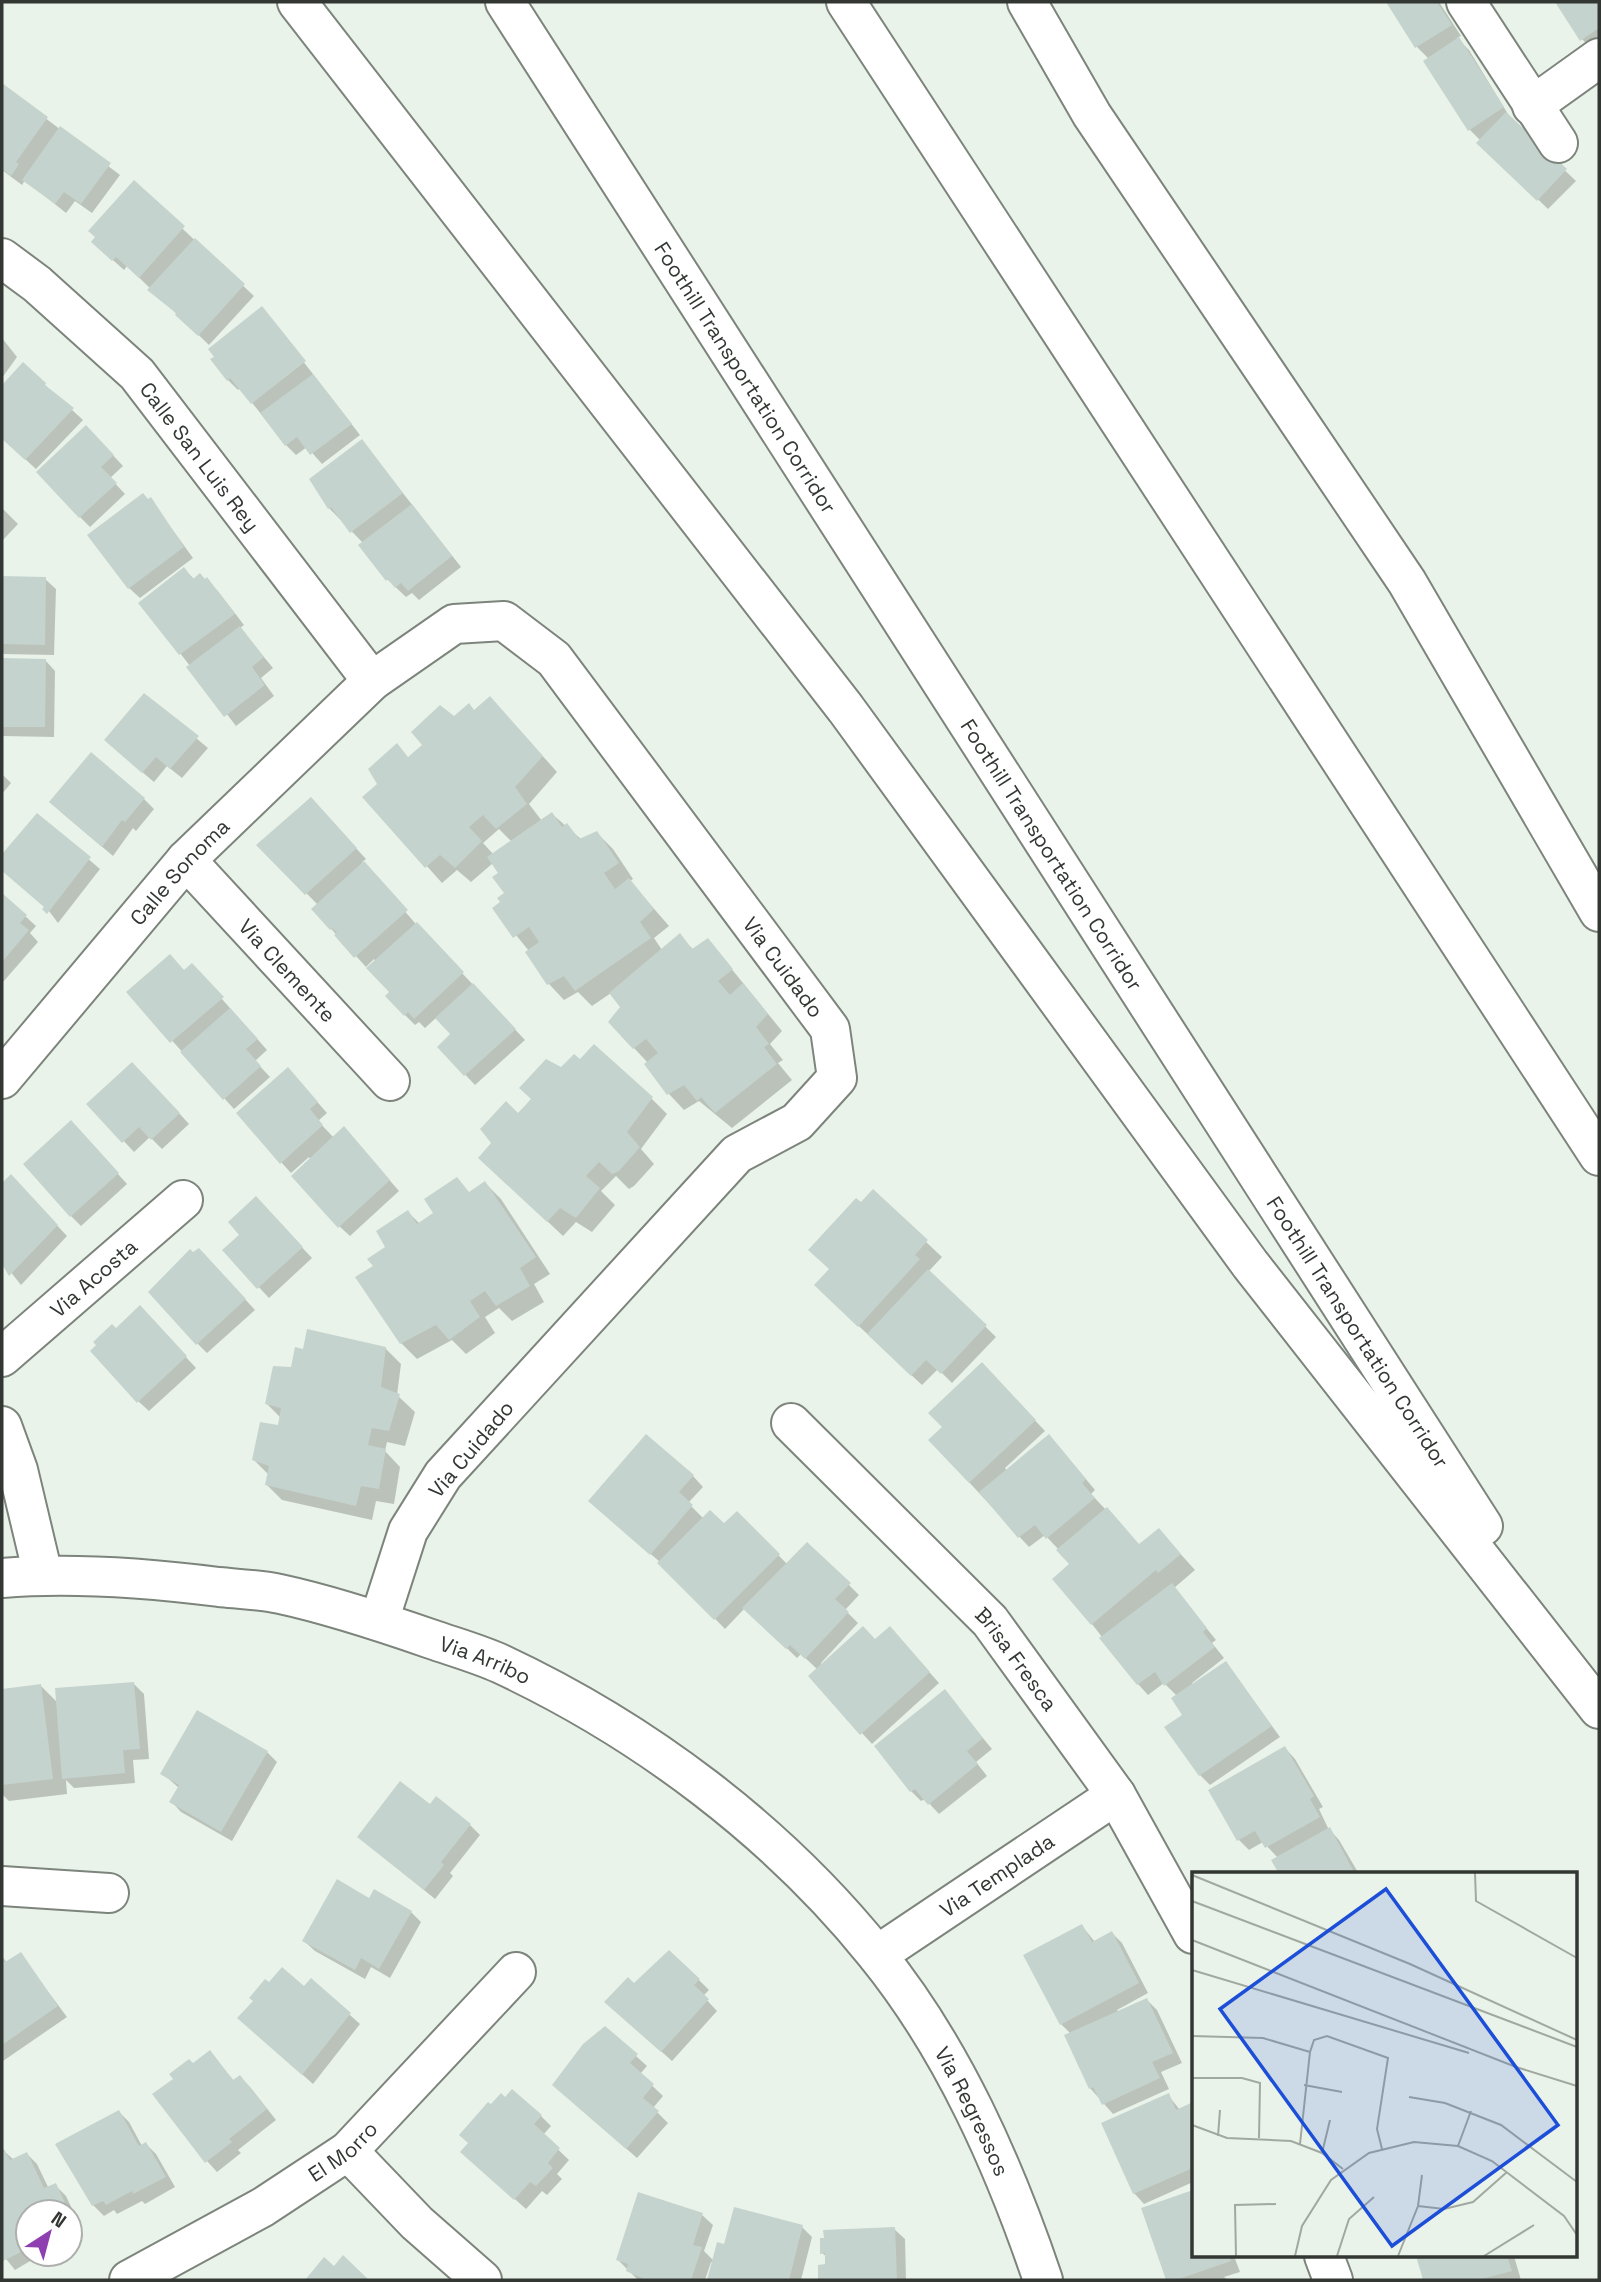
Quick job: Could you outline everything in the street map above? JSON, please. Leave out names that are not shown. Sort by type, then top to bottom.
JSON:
[{"type":"main road","points":[[297,2],[846,709],[1250,1264],[1599,1708]]},
{"type":"main road","name":"Foothill Transportation Corridor","points":[[505,2],[1599,1708]]},
{"type":"main road","points":[[846,2],[1599,1156]]},
{"type":"main road","points":[[1027,2],[1092,116],[1407,582],[1599,912]]},
{"type":"main road","points":[[1466,2],[1558,143]]},
{"type":"main road","points":[[1532,106],[1599,58]]},
{"type":"main road","name":"Calle San Luis Rey","points":[[2,258],[37,284],[137,374],[372,681]]},
{"type":"main road","name":"Via Cuidado","points":[[372,681],[454,624],[504,621],[554,659],[830,1030],[837,1077],[797,1122],[737,1154],[443,1475],[408,1531],[379,1621]]},
{"type":"main road","name":"Calle Sonoma","points":[[2,1079],[186,860],[372,681]]},
{"type":"main road","name":"Via Clemente","points":[[186,860],[390,1081]]},
{"type":"main road","name":"Via Acosta","points":[[2,1357],[183,1200]]},
{"type":"main road","name":"Brisa Fresca","points":[[791,1423],[990,1621],[1116,1795],[1192,1932]]},
{"type":"main road","points":[[2,1426],[18,1470],[43,1575]]},
{"type":"main road","name":"Via Arribo","points":[[2,1578],[43,1575],[171,1581],[279,1594],[379,1621],[500,1663],[620,1728],[725,1804],[792,1863],[877,1955]]},
{"type":"main road","name":"Via Templada","points":[[877,1955],[1116,1795]]},
{"type":"main road","points":[[2,1886],[109,1893]]},
{"type":"main road","name":"Via Regressos","points":[[877,1955],[955,2070],[1018,2208],[1043,2280]]},
{"type":"main road","name":"El Morro","points":[[129,2280],[262,2207],[348,2151],[516,1972]]},
{"type":"main road","points":[[348,2151],[417,2223],[482,2280]]},
{"type":"main road","points":[[1325,2258],[1333,2280]]},
{"type":"building","points":[[1386,2],[1437,2],[1452,25],[1415,48]]},
{"type":"building","points":[[1555,2],[1599,2],[1599,28],[1580,41]]},
{"type":"building","points":[[1459,37],[1504,107],[1468,131],[1423,61]]},
{"type":"building","points":[[2,83],[48,117],[16,162],[19,164],[11,176],[2,169]]},
{"type":"building","points":[[1506,112],[1567,169],[1537,201],[1476,143]]},
{"type":"building","points":[[60,126],[111,163],[81,204],[64,192],[55,204],[22,180]]},
{"type":"building","points":[[134,180],[185,226],[139,278],[116,257],[112,261],[91,242],[95,237],[88,231]]},
{"type":"building","points":[[195,238],[245,284],[198,336],[175,315],[176,313],[147,290]]},
{"type":"building","points":[[262,306],[306,361],[251,404],[230,378],[227,381],[210,359],[214,357],[208,349]]},
{"type":"building","points":[[23,362],[46,383],[45,385],[74,408],[25,460],[2,439],[2,385]]},
{"type":"building","points":[[313,374],[352,424],[310,455],[297,437],[285,446],[260,413]]},
{"type":"building","points":[[86,425],[114,455],[101,467],[117,483],[79,518],[36,472]]},
{"type":"building","points":[[362,439],[403,493],[350,533],[331,507],[328,509],[309,479]]},
{"type":"building","points":[[143,493],[148,499],[151,497],[184,547],[128,589],[87,535]]},
{"type":"building","points":[[412,504],[452,556],[408,591],[401,583],[395,588],[388,579],[386,581],[358,545]]},
{"type":"building","points":[[184,567],[193,579],[200,573],[205,579],[207,577],[235,614],[179,655],[138,603]]},
{"type":"building","points":[[2,576],[46,577],[45,645],[2,644]]},
{"type":"building","points":[[240,626],[264,657],[252,667],[265,685],[224,717],[186,667]]},
{"type":"building","points":[[2,658],[46,659],[45,727],[2,727]]},
{"type":"building","points":[[144,693],[199,736],[170,769],[156,757],[142,773],[104,740]]},
{"type":"building","points":[[490,696],[543,756],[515,787],[527,804],[496,829],[483,815],[469,827],[482,841],[455,868],[440,855],[425,868],[362,797],[377,784],[368,769],[397,743],[408,757],[422,745],[411,732],[440,705],[454,716],[469,703],[474,710]]},
{"type":"building","points":[[91,752],[145,798],[125,822],[122,820],[102,847],[49,802]]},
{"type":"building","points":[[311,797],[357,848],[305,895],[256,845]]},
{"type":"building","points":[[552,812],[562,827],[567,823],[579,839],[597,831],[619,863],[604,873],[615,889],[629,878],[654,909],[640,922],[651,938],[575,991],[564,976],[547,985],[525,952],[539,942],[529,927],[513,938],[492,908],[500,902],[497,898],[504,893],[492,877],[498,873],[487,857]]},
{"type":"building","points":[[37,813],[91,857],[47,914],[42,909],[44,907],[2,871],[2,854]]},
{"type":"building","points":[[364,861],[408,910],[354,958],[334,935],[337,933],[332,928],[330,930],[311,909]]},
{"type":"building","points":[[2,893],[27,915],[20,923],[29,930],[2,962]]},
{"type":"building","points":[[417,922],[464,972],[414,1019],[408,1012],[404,1016],[385,996],[389,992],[366,968]]},
{"type":"building","points":[[680,933],[692,949],[708,938],[733,969],[718,981],[730,995],[743,983],[768,1014],[756,1027],[769,1044],[764,1047],[777,1064],[715,1113],[701,1097],[697,1101],[684,1085],[667,1095],[644,1064],[658,1053],[646,1039],[633,1049],[608,1022],[620,1007],[609,993]]},
{"type":"building","points":[[170,954],[184,970],[192,963],[224,997],[170,1043],[126,992]]},
{"type":"building","points":[[473,983],[516,1029],[464,1076],[437,1047],[450,1034],[435,1018]]},
{"type":"building","points":[[230,1008],[258,1039],[246,1049],[261,1066],[223,1100],[180,1052]]},
{"type":"building","points":[[594,1044],[653,1097],[627,1132],[640,1147],[619,1171],[612,1174],[599,1162],[586,1176],[600,1188],[576,1218],[560,1208],[547,1222],[478,1158],[491,1143],[480,1129],[506,1101],[518,1113],[531,1099],[519,1088],[546,1059],[561,1067],[574,1054],[580,1059]]},
{"type":"building","points":[[132,1062],[180,1113],[151,1140],[139,1127],[122,1143],[86,1104]]},
{"type":"building","points":[[288,1067],[318,1102],[310,1109],[323,1125],[280,1164],[236,1113]]},
{"type":"building","points":[[71,1120],[119,1173],[70,1217],[23,1164]]},
{"type":"building","points":[[344,1126],[390,1180],[338,1228],[291,1176]]},
{"type":"building","points":[[11,1174],[58,1225],[9,1276],[2,1264],[2,1183]]},
{"type":"building","points":[[457,1177],[469,1192],[485,1181],[536,1257],[520,1268],[530,1286],[496,1306],[485,1291],[470,1301],[480,1317],[449,1340],[436,1325],[400,1344],[355,1277],[373,1266],[367,1259],[385,1247],[376,1231],[408,1210],[417,1224],[433,1213],[424,1199]]},
{"type":"building","points":[[873,1189],[928,1240],[915,1255],[920,1259],[858,1327],[814,1285],[829,1269],[808,1250],[856,1198],[861,1202]]},
{"type":"building","points":[[256,1196],[303,1247],[257,1289],[222,1250],[239,1235],[228,1222]]},
{"type":"building","points":[[199,1248],[246,1299],[196,1345],[148,1292],[190,1249],[193,1252]]},
{"type":"building","points":[[928,1269],[987,1325],[941,1374],[926,1360],[911,1376],[867,1334]]},
{"type":"building","points":[[140,1305],[187,1356],[137,1403],[90,1351],[96,1345],[93,1342],[112,1324],[116,1328]]},
{"type":"building","points":[[307,1329],[386,1347],[381,1387],[400,1394],[389,1431],[372,1428],[368,1445],[386,1449],[379,1489],[361,1486],[356,1506],[265,1485],[269,1466],[252,1460],[260,1422],[278,1425],[281,1408],[265,1404],[273,1366],[291,1367],[295,1347],[303,1349]]},
{"type":"building","points":[[982,1362],[1036,1420],[969,1483],[928,1440],[942,1427],[928,1413]]},
{"type":"building","points":[[646,1434],[694,1475],[679,1492],[693,1505],[650,1555],[588,1501]]},
{"type":"building","points":[[1049,1434],[1086,1479],[1082,1483],[1095,1498],[1046,1539],[1035,1525],[1018,1538],[979,1492]]},
{"type":"building","points":[[1107,1507],[1139,1544],[1159,1528],[1181,1554],[1158,1573],[1156,1570],[1091,1625],[1052,1579],[1069,1564],[1056,1550]]},
{"type":"building","points":[[710,1510],[724,1523],[737,1511],[780,1554],[714,1620],[657,1563]]},
{"type":"building","points":[[807,1542],[851,1583],[835,1599],[849,1612],[805,1659],[790,1645],[786,1649],[742,1608]]},
{"type":"building","points":[[1172,1583],[1207,1628],[1203,1632],[1215,1647],[1164,1686],[1155,1672],[1137,1685],[1099,1638]]},
{"type":"building","points":[[863,1626],[875,1639],[890,1626],[930,1672],[860,1735],[808,1676]]},
{"type":"building","points":[[1226,1661],[1272,1726],[1199,1776],[1164,1727],[1182,1715],[1171,1698]]},
{"type":"building","points":[[134,1682],[140,1749],[123,1750],[125,1773],[62,1779],[55,1688]]},
{"type":"building","points":[[41,1684],[53,1779],[2,1785],[2,1689]]},
{"type":"building","points":[[945,1689],[983,1738],[967,1751],[978,1764],[928,1805],[915,1789],[910,1792],[874,1746]]},
{"type":"building","points":[[197,1710],[268,1751],[221,1832],[169,1802],[179,1785],[160,1774]]},
{"type":"building","points":[[1285,1746],[1314,1796],[1310,1799],[1320,1817],[1265,1848],[1255,1831],[1237,1841],[1208,1790]]},
{"type":"building","points":[[400,1781],[430,1804],[436,1796],[471,1824],[441,1862],[444,1865],[424,1890],[357,1837]]},
{"type":"building","points":[[1330,1827],[1354,1872],[1278,1872],[1271,1860]]},
{"type":"building","points":[[337,1879],[369,1898],[374,1889],[412,1911],[379,1969],[361,1958],[355,1970],[302,1941]]},
{"type":"building","points":[[1082,1924],[1092,1942],[1112,1931],[1139,1983],[1060,2025],[1023,1955]]},
{"type":"building","points":[[669,1950],[700,1979],[694,1985],[709,1999],[661,2052],[604,2002],[628,1977],[634,1983]]},
{"type":"building","points":[[21,1952],[58,2006],[2,2045],[2,1957],[5,1962]]},
{"type":"building","points":[[282,1967],[304,1986],[311,1978],[351,2013],[302,2075],[237,2018],[253,2001],[249,1998],[265,1979],[269,1982]]},
{"type":"building","points":[[1147,1998],[1173,2053],[1152,2062],[1160,2078],[1102,2105],[1093,2087],[1089,2089],[1064,2035]]},
{"type":"building","points":[[605,2026],[638,2054],[630,2063],[654,2084],[643,2098],[659,2111],[626,2149],[552,2085],[583,2044]]},
{"type":"building","points":[[210,2050],[233,2080],[240,2075],[267,2109],[229,2139],[232,2142],[205,2163],[152,2094],[173,2079],[169,2074],[189,2059],[193,2063]]},
{"type":"building","points":[[512,2089],[542,2115],[534,2124],[560,2148],[548,2163],[553,2168],[536,2186],[530,2182],[514,2200],[460,2152],[468,2143],[459,2135],[488,2102],[491,2104],[501,2093],[505,2097]]},
{"type":"building","points":[[1169,2093],[1176,2110],[1192,2102],[1192,2168],[1133,2194],[1101,2123]]},
{"type":"building","points":[[119,2110],[139,2146],[146,2142],[166,2177],[106,2205],[103,2201],[92,2206],[55,2144]]},
{"type":"building","points":[[4,2149],[10,2160],[27,2152],[44,2188],[56,2183],[63,2198],[14,2198],[14,2256],[3,2261]]},
{"type":"building","points":[[1192,2190],[1192,2258],[1230,2258],[1231,2261],[1176,2280],[1166,2280],[1141,2208]]},
{"type":"building","points":[[638,2192],[703,2213],[693,2245],[702,2247],[691,2280],[646,2280],[626,2271],[628,2264],[616,2260]]},
{"type":"building","points":[[734,2207],[803,2225],[789,2280],[707,2280],[717,2242],[724,2244]]},
{"type":"building","points":[[895,2227],[897,2280],[818,2280],[818,2265],[825,2264],[825,2253],[820,2254],[823,2230]]},
{"type":"building","points":[[343,2255],[369,2280],[305,2280],[324,2257],[334,2266]]},
{"type":"building","points":[[1417,2258],[1508,2258],[1512,2271],[1478,2280],[1423,2280]]}]
